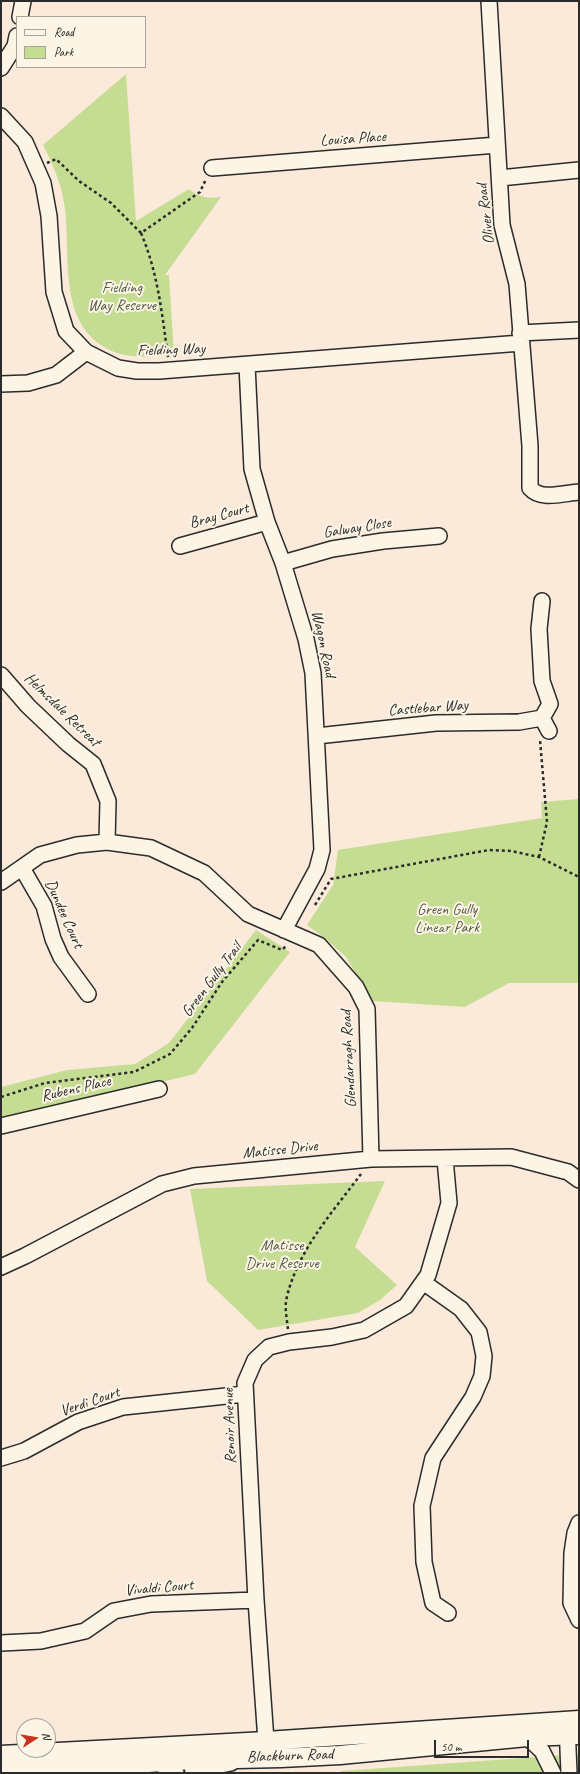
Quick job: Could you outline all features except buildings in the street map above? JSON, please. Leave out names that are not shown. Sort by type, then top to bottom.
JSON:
[{"type":"main road","name":"Blackburn Road","points":[[1,1755],[266,1741],[573,1728]]},
{"type":"main road","name":"Blackburn Road","points":[[1,1773],[156,1762],[193,1766],[253,1758],[348,1754],[527,1737],[573,1728]]},
{"type":"street","points":[[20,16],[23,1]]},
{"type":"street","name":"Oliver Road","points":[[489,1],[502,225],[517,284],[530,446],[530,488],[535,494],[542,495],[579,492]]},
{"type":"street","points":[[1,68],[15,46],[16,41]]},
{"type":"street","name":"Fielding Way","points":[[1,116],[25,142],[43,183],[49,216],[54,292],[66,331],[86,352],[118,368],[137,371],[247,365],[521,338],[579,330]]},
{"type":"street","name":"Louisa Place","points":[[212,168],[497,145]]},
{"type":"street","points":[[500,178],[579,170]]},
{"type":"street","points":[[1,384],[28,383],[56,376],[86,352]]},
{"type":"street","name":"Wagon Road","points":[[247,365],[252,469],[267,522],[283,563],[306,639],[313,672],[322,850],[317,869],[290,932]]},
{"type":"street","name":"Bray Court","points":[[180,546],[267,522]]},
{"type":"street","name":"Galway Close","points":[[283,563],[332,549],[383,541],[439,536]]},
{"type":"street","points":[[542,601],[538,630],[542,681],[550,704],[546,724]]},
{"type":"street","name":"Helmsdale Retreat","points":[[1,675],[28,706],[68,744],[93,764],[108,801],[107,842]]},
{"type":"street","name":"Castlebar Way","points":[[317,736],[436,723],[519,722],[546,724]]},
{"type":"street","name":"Glendarragh Road","points":[[1,882],[40,855],[78,845],[107,842],[151,848],[204,873],[248,914],[319,945],[356,987],[367,1009],[371,1159]]},
{"type":"street","name":"Dundee Court","points":[[22,868],[44,906],[53,939],[61,956],[88,994]]},
{"type":"street","name":"Rubens Place","points":[[1,1126],[159,1089]]},
{"type":"street","name":"Matisse Drive","points":[[1,1267],[25,1256],[162,1184],[194,1176],[371,1159],[512,1157],[568,1172],[579,1180]]},
{"type":"street","name":"Renoir Avenue","points":[[266,1741],[256,1600],[245,1383],[255,1360],[269,1347],[289,1342],[332,1337],[364,1330],[406,1306],[428,1275],[449,1203],[446,1159]]},
{"type":"street","points":[[423,1282],[461,1309],[479,1332],[484,1356],[482,1376],[473,1397],[433,1458],[422,1506],[424,1562],[433,1603],[448,1613]]},
{"type":"street","name":"Verdi Court","points":[[1,1458],[24,1451],[78,1422],[123,1407],[245,1394]]},
{"type":"street","points":[[579,1523],[575,1532],[572,1553],[572,1603],[579,1620]]},
{"type":"street","name":"Vivaldi Court","points":[[1,1642],[41,1641],[85,1631],[114,1611],[151,1604],[256,1600]]},
{"type":"street","points":[[569,1773],[573,1728]]},
{"type":"street","points":[[527,1737],[542,1751],[553,1773]]},
{"type":"street","points":[[95,1750],[185,1751],[193,1766]]},
{"type":"street","points":[[204,1773],[216,1766],[253,1758]]},
{"type":"street","points":[[156,1762],[176,1773]]},
{"type":"path","points":[[37,169],[56,159],[79,181],[111,203],[141,233],[151,257],[158,290],[169,370]]},
{"type":"path","points":[[141,233],[200,192],[212,168]]},
{"type":"path","points":[[539,857],[547,822],[540,730],[546,724]]},
{"type":"path","points":[[311,910],[331,879],[489,850],[511,851],[539,857],[579,877]]},
{"type":"path","name":"Green Gully Trail","points":[[1,1097],[45,1083],[134,1072],[170,1054],[192,1028],[222,982],[258,940],[282,950],[290,932]]},
{"type":"path","points":[[289,1342],[286,1303],[296,1269],[316,1234],[371,1159]]},
{"type":"green space","name":"Fielding Way Reserve","points":[[126,74],[136,221],[189,189],[204,197],[221,197],[165,275],[169,275],[174,355],[138,357],[117,353],[97,343],[84,328],[75,311],[70,292],[65,209],[62,192],[54,168],[43,145]]},
{"type":"green space","name":"Green Gully Linear Park","points":[[579,799],[579,983],[509,983],[465,1007],[372,1001],[346,957],[326,939],[307,925],[333,885],[338,850],[542,818],[541,802]]},
{"type":"green space","points":[[256,930],[290,952],[195,1074],[1,1120],[1,1087],[67,1070],[135,1064],[169,1043]]},
{"type":"green space","name":"Matisse Drive Reserve","points":[[385,1181],[355,1247],[397,1285],[380,1300],[358,1313],[258,1330],[207,1281],[190,1189]]},
{"type":"green space","points":[[579,1754],[579,1773],[341,1773],[341,1771]]}]
